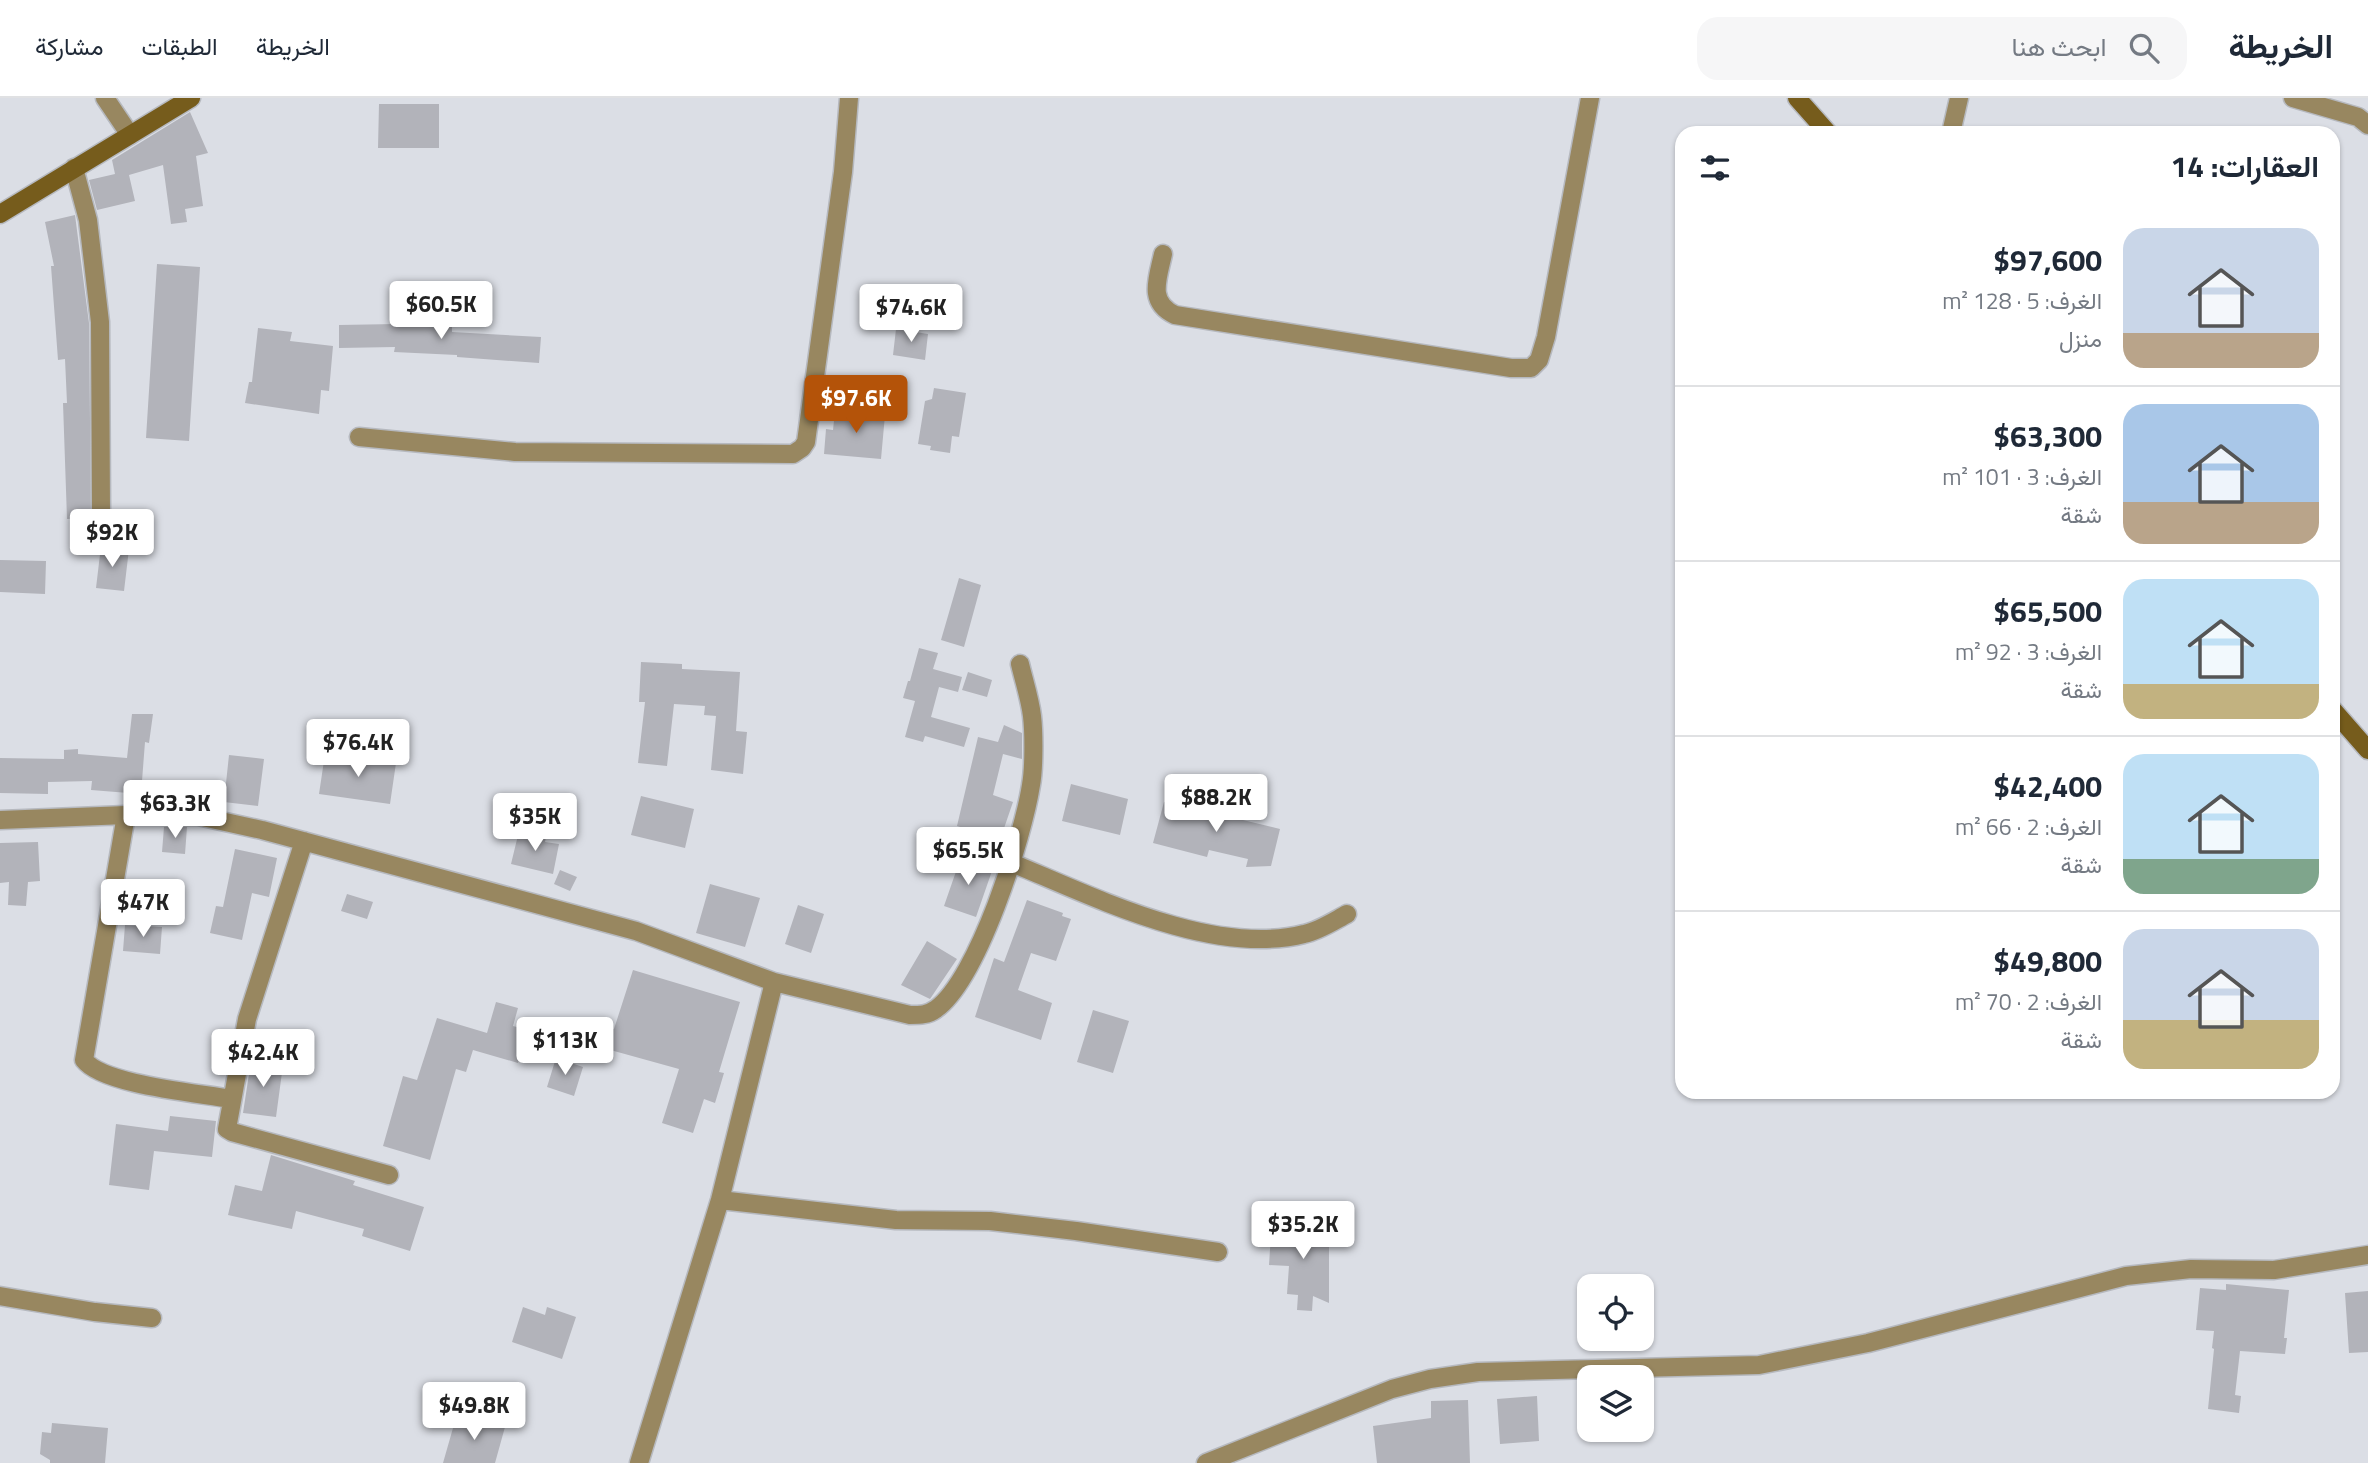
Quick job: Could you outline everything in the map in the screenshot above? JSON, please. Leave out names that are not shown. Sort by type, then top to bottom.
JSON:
[{"type":"main road","points":[[0,214],[191,98]]},
{"type":"main road","points":[[1797,98],[1822,126]]},
{"type":"main road","points":[[2340,718],[2368,750]]},
{"type":"street","points":[[105,98],[130,135]]},
{"type":"street","points":[[359,437],[515,452],[793,454],[802,448],[806,442],[843,172],[849,98]]},
{"type":"street","points":[[1163,254],[1158,279],[1158,301],[1165,310],[1175,315],[1511,369],[1531,368],[1539,360],[1546,337],[1590,98]]},
{"type":"street","points":[[1953,126],[1959,98]]},
{"type":"street","points":[[2293,98],[2358,117],[2368,125]]},
{"type":"street","points":[[74,168],[88,220],[100,322],[101,512]]},
{"type":"street","points":[[0,820],[126,815],[198,816],[304,841],[636,931],[775,982],[910,1015],[923,1015],[935,1010],[946,999],[977,952],[1012,863],[1032,784],[1032,717],[1020,664]]},
{"type":"street","points":[[126,815],[84,1060],[98,1072],[120,1080],[232,1099]]},
{"type":"street","points":[[304,841],[247,1019],[227,1129],[389,1175]]},
{"type":"street","points":[[1012,863],[1119,908],[1197,932],[1229,937],[1289,938],[1308,933],[1347,914]]},
{"type":"street","points":[[639,1463],[720,1200],[775,982]]},
{"type":"street","points":[[720,1200],[896,1220],[990,1221],[1218,1252]]},
{"type":"street","points":[[1206,1463],[1392,1389],[1430,1378],[1478,1372],[1759,1365],[1868,1343],[2126,1276],[2192,1269],[2274,1270],[2368,1255]]},
{"type":"street","points":[[0,1296],[95,1312],[152,1318]]},
{"type":"building","points":[[379,104],[439,104],[439,148],[378,148]]},
{"type":"building","points":[[190,112],[208,153],[196,156],[203,206],[185,209],[187,222],[171,224],[163,165],[129,175],[135,201],[97,210],[89,180],[115,174],[112,160]]},
{"type":"building","points":[[75,215],[89,323],[91,518],[67,519],[63,403],[67,403],[65,359],[58,360],[51,266],[54,266],[45,222]]},
{"type":"building","points":[[157,264],[200,267],[189,441],[146,438]]},
{"type":"building","points":[[396,321],[452,324],[452,332],[541,337],[539,363],[394,352],[395,347],[339,348],[339,325],[396,324]]},
{"type":"building","points":[[258,328],[292,332],[290,341],[333,346],[329,391],[321,390],[319,414],[245,403],[249,382],[252,382]]},
{"type":"building","points":[[896,329],[928,334],[925,360],[893,355]]},
{"type":"building","points":[[934,388],[966,393],[959,437],[952,436],[950,453],[930,450],[931,446],[918,444],[925,401],[932,399]]},
{"type":"building","points":[[835,411],[885,415],[881,459],[824,454],[826,429],[833,430]]},
{"type":"building","points":[[101,546],[129,549],[124,591],[96,588]]},
{"type":"building","points":[[0,560],[46,561],[45,594],[0,592]]},
{"type":"building","points":[[959,578],[981,585],[964,647],[941,640]]},
{"type":"building","points":[[919,648],[938,653],[933,669],[962,677],[958,692],[939,687],[931,717],[970,728],[964,747],[925,736],[923,742],[905,737],[915,701],[903,698]]},
{"type":"building","points":[[641,662],[682,664],[682,669],[740,672],[736,731],[747,732],[743,774],[711,770],[716,716],[704,715],[705,706],[674,704],[667,766],[638,763],[645,702],[639,702]]},
{"type":"building","points":[[968,672],[992,680],[987,697],[962,690]]},
{"type":"building","points":[[132,714],[153,714],[149,743],[145,742],[141,794],[91,790],[92,781],[48,782],[48,794],[0,793],[0,758],[64,759],[64,750],[78,749],[78,754],[127,758]]},
{"type":"building","points":[[1004,725],[1022,733],[1022,759],[1003,754],[993,795],[1013,802],[1000,840],[957,826],[978,737],[998,742]]},
{"type":"building","points":[[325,754],[396,763],[390,804],[319,794]]},
{"type":"building","points":[[229,755],[264,759],[258,806],[224,802]]},
{"type":"building","points":[[1071,784],[1128,799],[1120,835],[1062,821]]},
{"type":"building","points":[[641,796],[694,809],[685,848],[631,835]]},
{"type":"building","points":[[1164,802],[1203,812],[1205,803],[1220,807],[1218,814],[1280,829],[1271,866],[1246,867],[1248,859],[1209,850],[1207,857],[1153,843]]},
{"type":"building","points":[[164,827],[187,827],[185,854],[162,852]]},
{"type":"building","points":[[519,831],[546,837],[545,842],[559,844],[553,874],[511,864]]},
{"type":"building","points":[[38,842],[40,881],[28,882],[26,906],[8,905],[9,882],[0,883],[0,843]]},
{"type":"building","points":[[235,849],[277,858],[269,897],[252,893],[242,940],[210,933],[216,906],[223,907]]},
{"type":"building","points":[[961,857],[993,868],[976,917],[944,906]]},
{"type":"building","points":[[560,870],[577,877],[570,891],[554,884]]},
{"type":"building","points":[[710,884],[760,898],[745,947],[696,933]]},
{"type":"building","points":[[347,894],[373,902],[367,919],[341,911]]},
{"type":"building","points":[[1027,900],[1063,913],[1062,916],[1071,919],[1056,961],[1031,953],[1018,990],[1052,1003],[1041,1040],[975,1017],[994,958],[1004,962]]},
{"type":"building","points":[[798,905],[824,914],[811,953],[785,944]]},
{"type":"building","points":[[125,925],[162,927],[160,954],[123,951]]},
{"type":"building","points":[[927,941],[957,959],[930,999],[901,985]]},
{"type":"building","points":[[633,970],[740,1002],[719,1072],[724,1073],[715,1103],[704,1099],[693,1133],[662,1123],[679,1069],[596,1046],[602,1026],[614,1029]]},
{"type":"building","points":[[496,1002],[518,1008],[513,1026],[528,1030],[518,1063],[473,1050],[466,1072],[456,1069],[430,1160],[383,1146],[403,1076],[417,1080],[437,1018],[487,1033]]},
{"type":"building","points":[[1093,1010],[1129,1021],[1113,1073],[1077,1062]]},
{"type":"building","points":[[556,1058],[583,1067],[574,1096],[547,1087]]},
{"type":"building","points":[[251,1061],[283,1065],[276,1117],[243,1113]]},
{"type":"building","points":[[170,1116],[216,1121],[212,1157],[154,1151],[149,1190],[109,1185],[116,1124],[168,1131]]},
{"type":"building","points":[[271,1155],[355,1181],[353,1185],[424,1207],[410,1251],[362,1236],[364,1229],[296,1211],[292,1229],[228,1215],[235,1185],[262,1191]]},
{"type":"building","points":[[1301,1217],[1322,1219],[1320,1246],[1329,1243],[1329,1303],[1313,1296],[1312,1311],[1297,1310],[1298,1295],[1287,1294],[1289,1266],[1269,1265],[1271,1234],[1283,1235],[1284,1223],[1300,1224]]},
{"type":"building","points":[[2226,1284],[2289,1290],[2285,1354],[2240,1351],[2235,1395],[2241,1396],[2239,1413],[2208,1409],[2214,1331],[2196,1330],[2200,1288],[2226,1290]]},
{"type":"building","points":[[2368,1291],[2368,1352],[2349,1353],[2345,1293]]},
{"type":"building","points":[[523,1307],[545,1315],[547,1307],[576,1317],[562,1359],[512,1342]]},
{"type":"building","points":[[1537,1396],[1539,1441],[1500,1444],[1497,1399]]},
{"type":"building","points":[[1468,1400],[1470,1463],[1377,1463],[1373,1426],[1431,1418],[1431,1401]]},
{"type":"building","points":[[457,1414],[505,1427],[495,1463],[443,1463]]},
{"type":"building","points":[[52,1423],[108,1428],[105,1463],[50,1463],[50,1460],[40,1454],[42,1432],[51,1433]]}]
